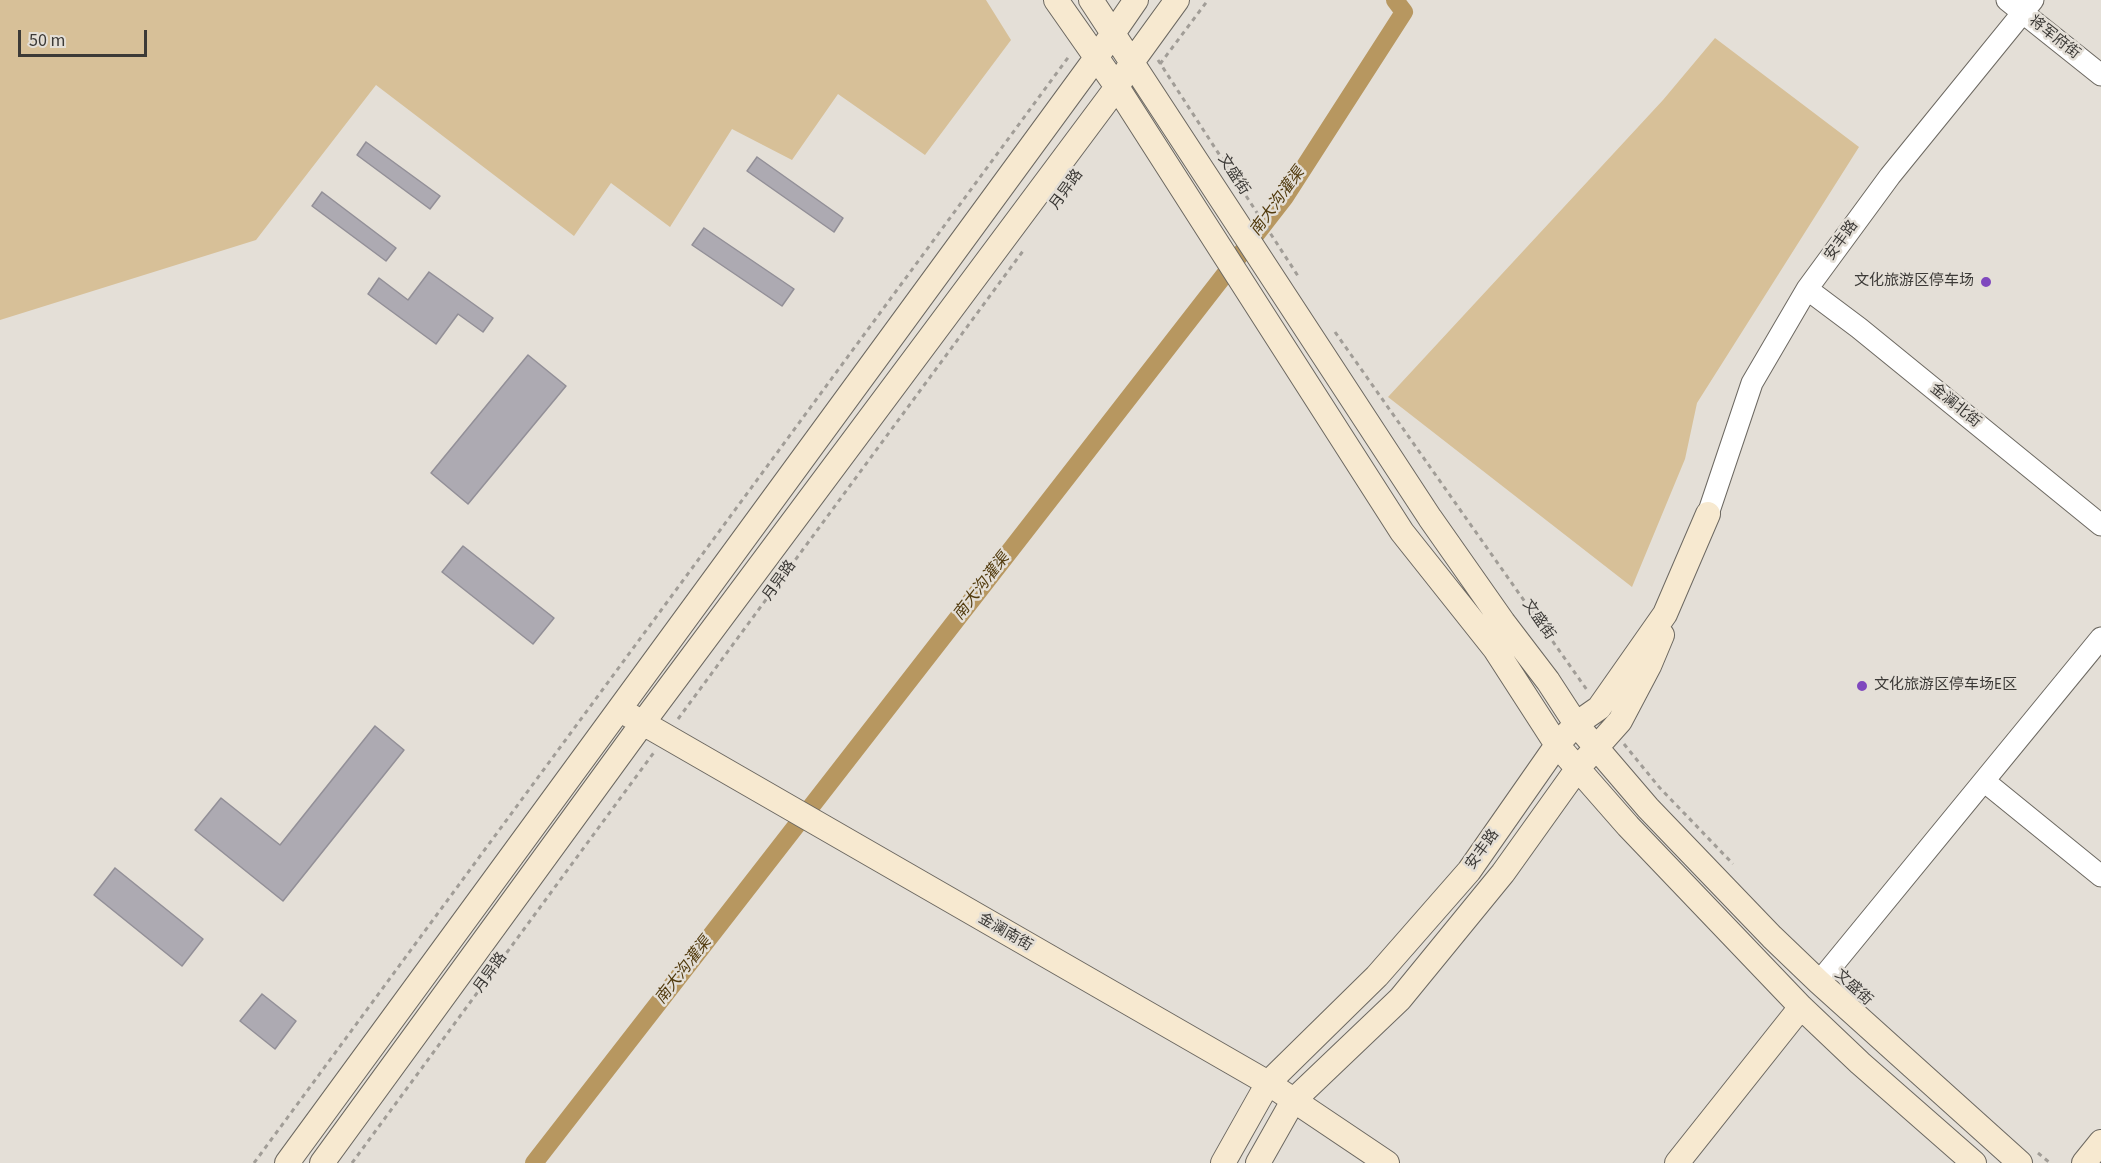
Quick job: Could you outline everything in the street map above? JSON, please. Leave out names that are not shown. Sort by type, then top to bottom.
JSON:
[{"type":"main road","points":[[1056,0],[1117,87],[1402,532],[1495,649],[1557,745],[1682,884],[1801,1007],[1860,1063],[1974,1163]]},
{"type":"main road","name":"文盛街","points":[[1091,0],[1113,32],[1139,52],[1146,83],[1430,518],[1503,622],[1548,681],[1575,724],[1709,873],[1819,982],[2027,1157]]},
{"type":"main road","points":[[287,1163],[619,708],[1089,49],[1113,32],[1136,0]]},
{"type":"main road","name":"月异路","points":[[322,1163],[642,724],[1117,87],[1139,52],[1178,0]]},
{"type":"main road","name":"安丰路","points":[[1223,1163],[1268,1083],[1377,976],[1469,871],[1557,745],[1575,724],[1599,708],[1665,614],[1708,514]]},
{"type":"main road","name":"安丰路","points":[[1258,1163],[1293,1101],[1400,999],[1503,873],[1578,768],[1620,721],[1650,666],[1708,514]]},
{"type":"main road","name":"金澜南街","points":[[619,708],[642,724],[1268,1083],[1387,1163]]},
{"type":"main road","points":[[1677,1163],[1801,1007]]},
{"type":"main road","points":[[2084,1163],[2101,1142]]},
{"type":"street","name":"将军府街","points":[[2021,4],[2101,75]]},
{"type":"street","name":"安丰路","points":[[1708,514],[1752,383],[1807,289],[2021,4]]},
{"type":"street","name":"金澜北街","points":[[1807,289],[2101,525]]},
{"type":"street","points":[[1819,982],[2101,638]]},
{"type":"street","points":[[1984,780],[2101,876]]},
{"type":"path","points":[[1146,83],[1208,0]]},
{"type":"path","points":[[254,1163],[1089,49]]},
{"type":"path","name":"文盛街","points":[[1139,52],[1161,63],[1300,279]]},
{"type":"path","name":"月异路","points":[[352,1163],[1028,243]]},
{"type":"path","name":"文盛街","points":[[1334,331],[1599,708]]},
{"type":"path","points":[[1612,729],[1659,787],[1733,864]]},
{"type":"path","points":[[2027,1157],[2050,1163]]},
{"type":"shaded area","points":[[0,0],[986,0],[1011,40],[925,155],[838,94],[792,160],[732,129],[670,227],[611,183],[574,236],[376,85],[256,240],[0,320]]},
{"type":"shaded area","points":[[1715,38],[1859,147],[1697,403],[1685,459],[1632,587],[1388,397],[1663,100]]},
{"type":"building","points":[[366,142],[440,196],[430,209],[357,155]]},
{"type":"building","points":[[757,157],[843,218],[834,232],[747,171]]},
{"type":"building","points":[[322,192],[396,248],[386,261],[312,206]]},
{"type":"building","points":[[704,228],[794,289],[782,306],[692,245]]},
{"type":"building","points":[[429,272],[493,318],[483,332],[458,314],[436,344],[368,294],[379,278],[408,300]]},
{"type":"building","points":[[528,355],[566,386],[468,504],[431,473]]},
{"type":"building","points":[[463,546],[554,618],[533,644],[442,572]]},
{"type":"building","points":[[375,726],[404,750],[283,901],[195,830],[221,798],[280,845]]},
{"type":"building","points":[[115,868],[203,939],[182,966],[94,895]]},
{"type":"building","points":[[262,994],[296,1021],[275,1049],[240,1021]]},
{"type":"waterway","name":"南大沟灌渠","points":[[534,1163],[1285,197],[1404,12],[1395,0]]},
{"type":"place","name":"文化旅游区停车场","points":[[1986,282]]},
{"type":"place","name":"文化旅游区停车场E区","points":[[1862,686]]}]
